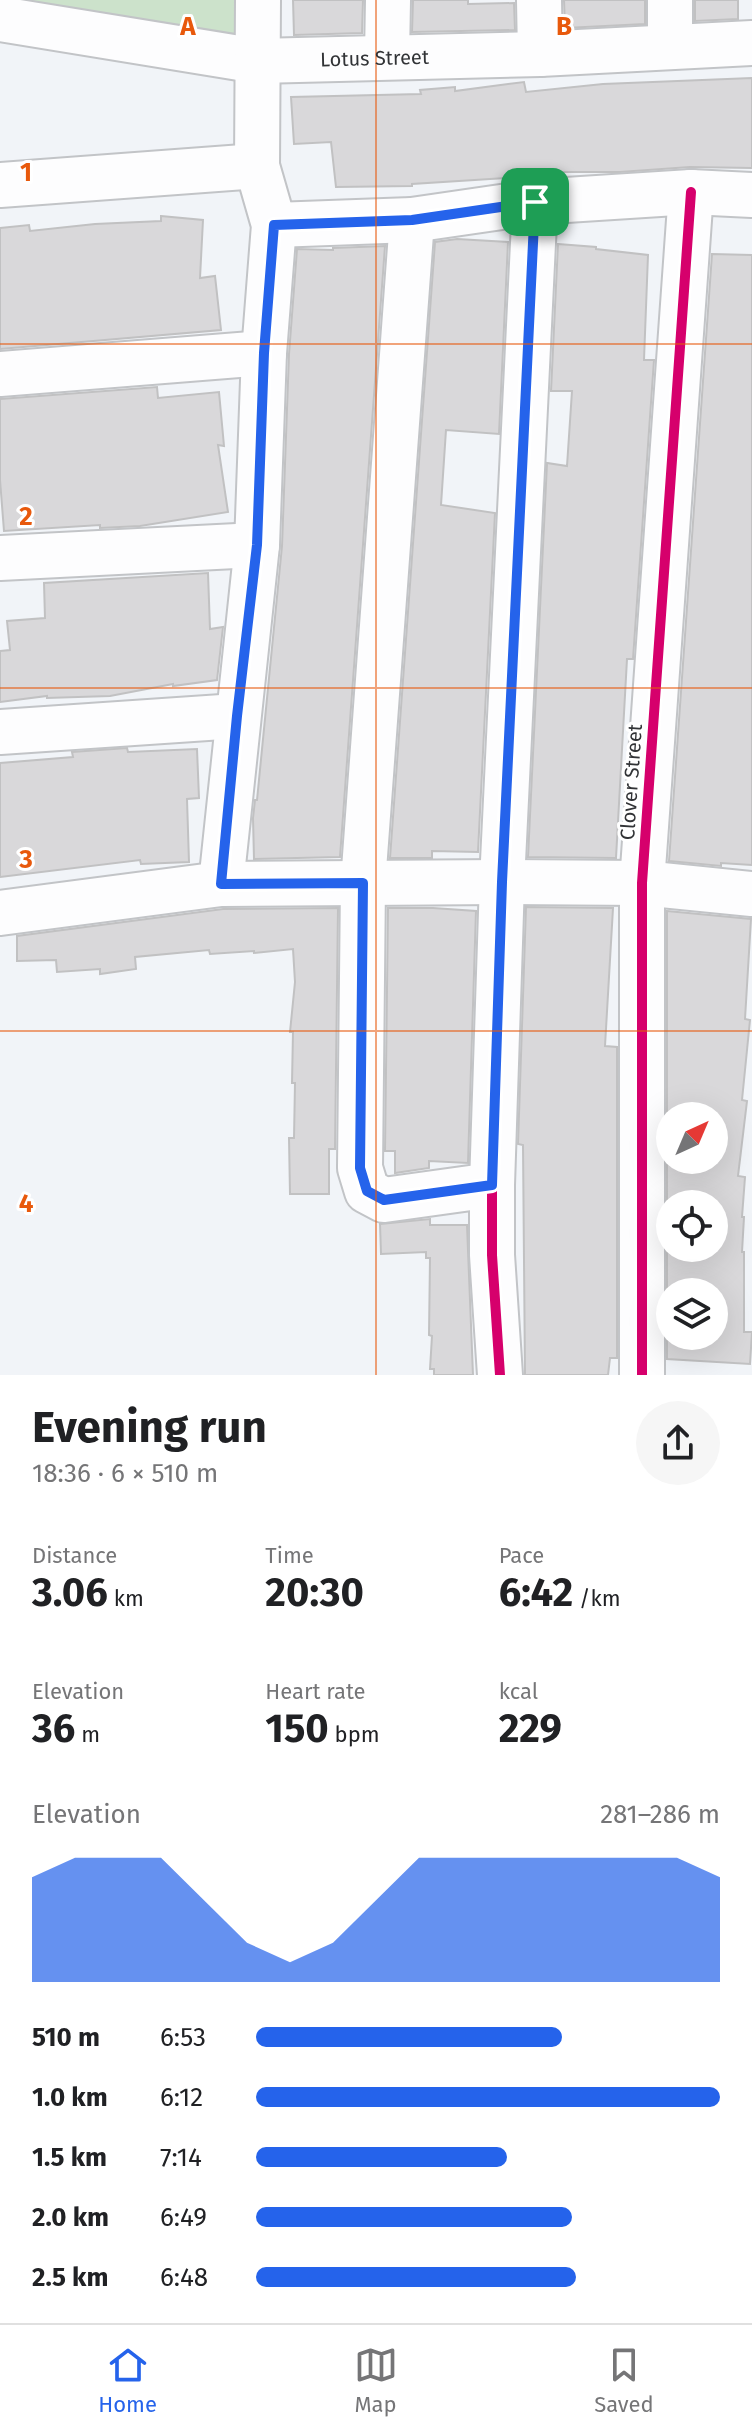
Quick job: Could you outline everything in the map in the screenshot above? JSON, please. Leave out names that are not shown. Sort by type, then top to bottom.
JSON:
[{"type":"street","points":[[221,884],[257,545],[264,353],[274,225],[257,166],[258,0]]},
{"type":"street","points":[[387,56],[388,0]]},
{"type":"street","points":[[539,0],[540,54]]},
{"type":"street","points":[[670,0],[670,46]]},
{"type":"street","name":"Lotus Street","points":[[0,19],[258,61],[540,54],[752,43]]},
{"type":"street","points":[[0,185],[257,166]]},
{"type":"street","points":[[274,225],[412,220],[535,202],[691,192],[752,195]]},
{"type":"street","name":"Clover Street","points":[[642,1375],[642,883],[691,192]]},
{"type":"street","points":[[500,1375],[492,1255],[492,1185],[502,882],[535,202]]},
{"type":"street","points":[[412,220],[363,883],[360,1168],[367,1191],[384,1200],[492,1185]]},
{"type":"street","points":[[0,374],[264,353]]},
{"type":"street","points":[[0,558],[257,545]]},
{"type":"street","points":[[0,732],[237,716]]},
{"type":"street","points":[[0,913],[221,884],[642,883],[752,894]]},
{"type":"green space","points":[[0,0],[243,0],[244,46]]},
{"type":"building","points":[[293,0],[363,0],[362,33],[294,35]]},
{"type":"building","points":[[413,0],[514,3],[515,30],[412,32]]},
{"type":"building","points":[[564,0],[645,0],[645,24],[565,28]]},
{"type":"building","points":[[695,0],[738,0],[738,19],[695,21]]},
{"type":"building","points":[[752,78],[752,168],[536,172],[536,176],[412,186],[336,187],[331,142],[294,144],[291,97],[421,94],[420,90],[455,87],[455,91],[524,82],[526,92],[603,84]]},
{"type":"building","points":[[161,216],[203,220],[200,278],[215,276],[221,330],[0,349],[0,228],[29,225],[30,231],[161,221]]},
{"type":"building","points":[[457,239],[508,242],[499,434],[446,430],[441,505],[495,513],[478,852],[432,851],[432,858],[390,858],[435,242]]},
{"type":"building","points":[[558,244],[648,255],[644,360],[654,360],[633,659],[627,659],[616,858],[528,857],[547,463],[567,466],[572,391],[551,391]]},
{"type":"building","points":[[385,246],[340,857],[254,859],[253,818],[282,546],[289,354],[297,249]]},
{"type":"building","points":[[712,254],[752,255],[752,865],[721,863],[721,866],[669,861]]},
{"type":"building","points":[[157,387],[158,398],[219,392],[224,446],[218,445],[228,512],[140,526],[100,528],[100,525],[4,531],[0,480],[0,399]]},
{"type":"building","points":[[208,573],[210,629],[223,627],[217,680],[173,684],[110,696],[47,696],[0,702],[0,651],[10,650],[7,621],[45,618],[44,583]]},
{"type":"building","points":[[127,748],[128,752],[197,749],[199,798],[187,799],[189,862],[141,864],[140,860],[0,877],[0,763],[73,757],[72,752]]},
{"type":"building","points":[[526,907],[613,908],[605,1046],[617,1047],[617,1358],[610,1358],[608,1375],[525,1375],[523,1145],[518,1144]]},
{"type":"building","points":[[338,908],[335,1149],[329,1149],[329,1194],[290,1194],[289,1138],[294,1138],[295,1083],[292,1083],[293,1032],[290,1032],[295,982],[293,949],[210,954],[209,950],[135,957],[136,969],[100,974],[100,969],[57,972],[56,960],[17,961],[17,936],[223,909]]},
{"type":"building","points":[[388,908],[476,911],[468,1163],[429,1161],[429,1168],[395,1173],[395,1151],[385,1151]]},
{"type":"building","points":[[667,911],[751,919],[745,1019],[750,1020],[742,1100],[747,1101],[738,1176],[745,1177],[742,1217],[744,1332],[752,1332],[750,1364],[667,1359],[667,1350],[728,1350],[728,1278],[667,1278],[667,1262],[728,1262],[728,1190],[667,1190],[667,1174],[728,1174],[728,1102],[667,1102]]},
{"type":"building","points":[[430,1219],[430,1225],[467,1225],[473,1375],[434,1375],[434,1369],[430,1369],[430,1258],[426,1258],[426,1252],[381,1254],[380,1224]]},
{"type":"cycle path","points":[[642,1375],[642,883],[691,192]]},
{"type":"cycle path","points":[[500,1375],[492,1255],[492,1185],[502,882],[535,202]]},
{"type":"route","points":[[535,202],[502,882],[492,1185],[384,1200],[367,1191],[360,1168],[363,883],[221,884],[257,545],[264,353],[274,225],[412,220],[535,202]]}]
